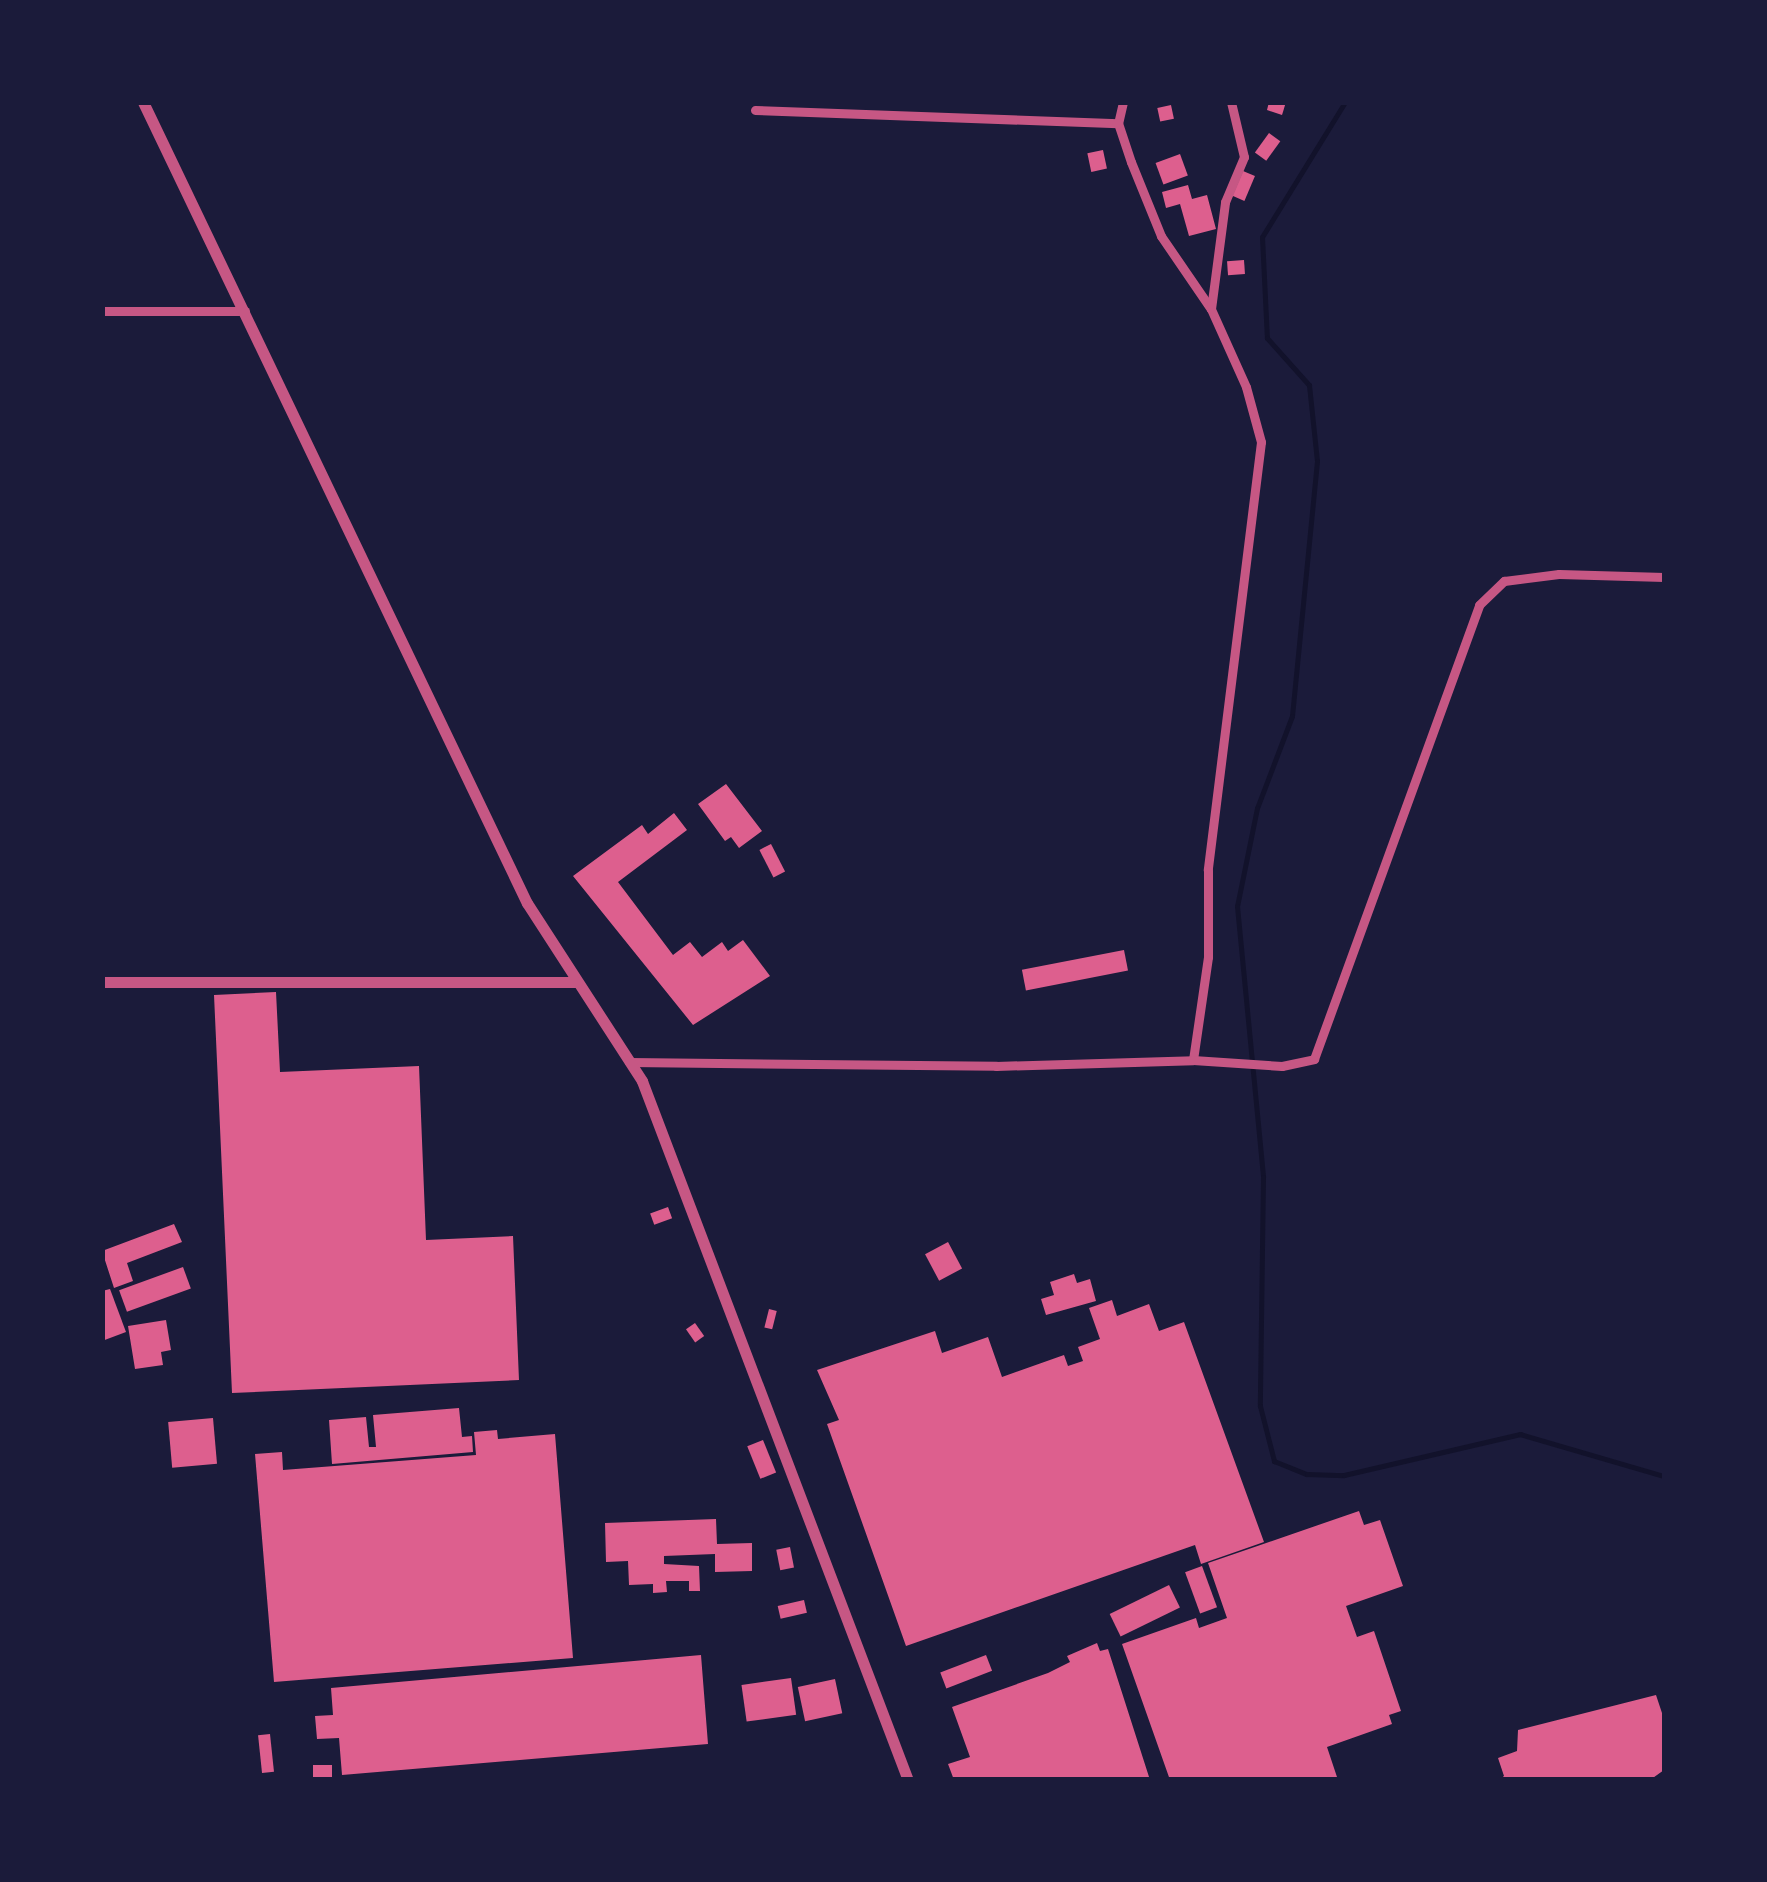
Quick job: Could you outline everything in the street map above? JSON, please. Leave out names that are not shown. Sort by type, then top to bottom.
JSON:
[{"type":"street","points":[[143,102],[247,311],[526,903],[629,1062],[714,1263],[908,1780]]},
{"type":"street","points":[[1122,102],[1118,123],[1161,236],[1210,310],[1246,387],[1261,442],[1208,870],[1208,957],[1193,1060]]},
{"type":"street","points":[[1210,310],[1225,202],[1244,156],[1231,102]]},
{"type":"street","points":[[755,110],[1118,123]]},
{"type":"street","points":[[102,312],[247,311]]},
{"type":"street","points":[[629,1062],[996,1066],[1193,1060],[1234,1066],[1282,1066],[1314,1060],[1479,604],[1504,581],[1559,574],[1664,577]]},
{"type":"street","points":[[102,982],[577,982]]},
{"type":"building","points":[[1269,102],[1286,102],[1282,115],[1267,110]]},
{"type":"building","points":[[1171,105],[1174,119],[1160,122],[1157,108]]},
{"type":"building","points":[[1269,133],[1280,141],[1266,161],[1255,152]]},
{"type":"building","points":[[1103,150],[1107,169],[1091,172],[1087,153]]},
{"type":"building","points":[[1180,154],[1188,176],[1163,185],[1156,163]]},
{"type":"building","points":[[1243,171],[1255,176],[1244,201],[1232,196]]},
{"type":"building","points":[[1188,185],[1192,199],[1207,195],[1216,229],[1189,236],[1180,204],[1166,208],[1162,192]]},
{"type":"building","points":[[1244,260],[1245,274],[1228,275],[1227,261]]},
{"type":"building","points":[[726,784],[762,831],[739,848],[731,837],[725,841],[698,804]]},
{"type":"building","points":[[674,813],[687,830],[618,882],[673,955],[690,942],[702,957],[722,942],[728,951],[743,940],[770,976],[693,1025],[573,876],[642,825],[648,834]]},
{"type":"building","points":[[771,844],[785,872],[773,878],[759,850]]},
{"type":"building","points":[[1124,950],[1128,971],[1026,990],[1022,970]]},
{"type":"building","points":[[276,992],[280,1072],[419,1066],[426,1240],[513,1236],[519,1380],[232,1393],[214,995]]},
{"type":"building","points":[[668,1207],[672,1218],[654,1225],[650,1213]]},
{"type":"building","points":[[174,1224],[182,1242],[127,1263],[133,1281],[114,1288],[102,1251]]},
{"type":"building","points":[[948,1242],[962,1268],[939,1281],[925,1254]]},
{"type":"building","points":[[183,1267],[191,1289],[127,1312],[119,1290]]},
{"type":"building","points":[[1074,1274],[1077,1283],[1090,1279],[1096,1301],[1046,1315],[1041,1299],[1054,1295],[1050,1282]]},
{"type":"building","points":[[110,1289],[126,1332],[102,1341],[102,1291]]},
{"type":"building","points":[[1112,1300],[1117,1316],[1149,1304],[1159,1331],[1184,1322],[1264,1542],[1201,1564],[1195,1545],[906,1646],[827,1424],[839,1420],[817,1370],[935,1331],[942,1353],[988,1337],[1002,1377],[1064,1355],[1068,1366],[1083,1361],[1078,1347],[1100,1339],[1089,1308]]},
{"type":"building","points":[[769,1309],[777,1311],[772,1329],[764,1327]]},
{"type":"building","points":[[166,1320],[171,1350],[161,1352],[163,1365],[135,1369],[128,1326]]},
{"type":"building","points":[[695,1323],[704,1336],[695,1342],[686,1329]]},
{"type":"building","points":[[459,1408],[462,1437],[472,1436],[473,1452],[332,1464],[329,1420],[366,1417],[369,1447],[376,1447],[373,1415]]},
{"type":"building","points":[[213,1418],[217,1464],[172,1468],[168,1422]]},
{"type":"building","points":[[497,1430],[498,1439],[555,1434],[573,1658],[274,1682],[255,1454],[282,1452],[283,1470],[476,1455],[474,1432]]},
{"type":"building","points":[[763,1440],[776,1472],[760,1479],[747,1446]]},
{"type":"building","points":[[1359,1511],[1364,1525],[1380,1520],[1403,1586],[1346,1606],[1357,1637],[1374,1631],[1401,1711],[1389,1715],[1392,1724],[1327,1747],[1338,1780],[1170,1780],[1122,1644],[1196,1618],[1199,1628],[1227,1618],[1208,1563]]},
{"type":"building","points":[[716,1519],[717,1544],[752,1543],[752,1571],[715,1572],[715,1554],[664,1556],[664,1564],[699,1566],[700,1591],[689,1591],[689,1581],[666,1581],[667,1592],[653,1593],[653,1584],[629,1585],[628,1561],[606,1562],[605,1523]]},
{"type":"building","points":[[790,1547],[794,1568],[780,1570],[776,1550]]},
{"type":"building","points":[[1202,1566],[1217,1607],[1200,1614],[1185,1572]]},
{"type":"building","points":[[1169,1585],[1180,1607],[1121,1636],[1110,1614]]},
{"type":"building","points":[[804,1600],[807,1613],[781,1619],[778,1606]]},
{"type":"building","points":[[1097,1643],[1100,1651],[1108,1649],[1150,1780],[954,1780],[948,1764],[970,1757],[952,1707],[1048,1673],[1070,1662],[1067,1656]]},
{"type":"building","points":[[701,1655],[708,1744],[342,1775],[339,1738],[317,1739],[315,1716],[333,1715],[331,1688]]},
{"type":"building","points":[[986,1655],[992,1671],[946,1688],[940,1673]]},
{"type":"building","points":[[791,1678],[796,1715],[747,1722],[741,1685]]},
{"type":"building","points":[[835,1679],[842,1713],[805,1721],[798,1687]]},
{"type":"building","points":[[1656,1695],[1664,1719],[1664,1770],[1650,1780],[1499,1780],[1504,1776],[1498,1758],[1517,1751],[1518,1730]]},
{"type":"building","points":[[270,1734],[274,1772],[262,1773],[258,1735]]},
{"type":"building","points":[[313,1765],[332,1765],[332,1780],[313,1780]]},
{"type":"waterway","points":[[1345,102],[1262,237],[1267,338],[1309,385],[1317,461],[1292,716],[1257,808],[1237,906],[1263,1177],[1260,1406],[1274,1461],[1307,1474],[1344,1475],[1520,1434],[1664,1476]]}]
